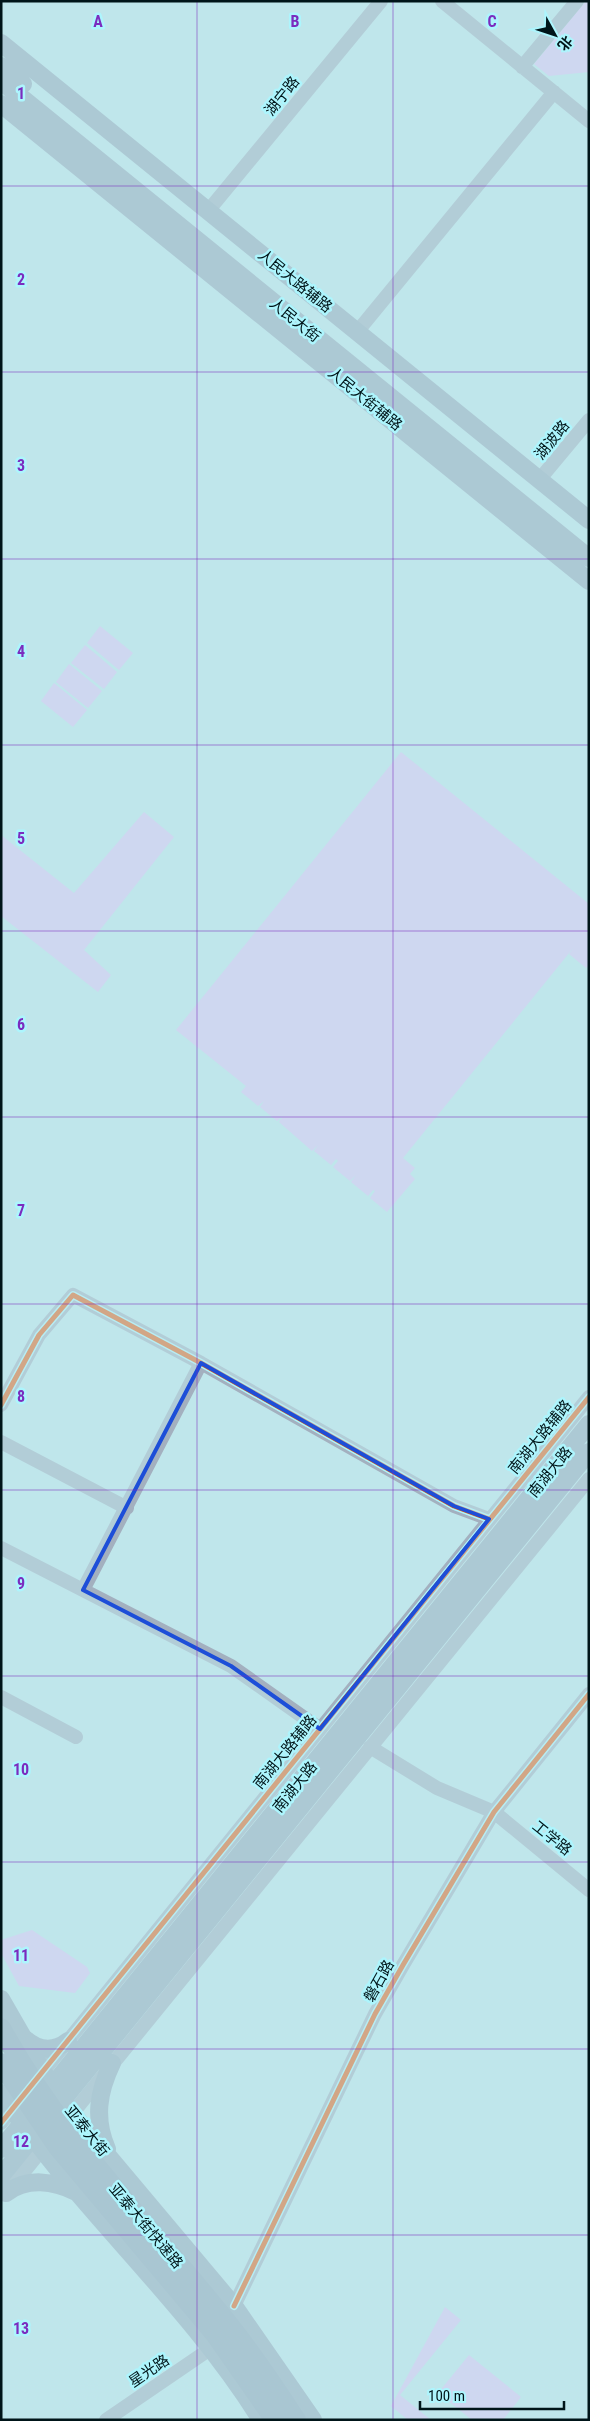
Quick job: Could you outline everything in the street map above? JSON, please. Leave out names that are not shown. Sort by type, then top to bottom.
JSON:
[{"type":"highway","name":"亚泰大街快速路","points":[[1,2028],[22,2066],[68,2133],[227,2322],[296,2420]]},
{"type":"highway","name":"亚泰大街快速路","points":[[1,2063],[57,2146],[215,2334],[262,2419]]},
{"type":"main road","name":"人民大路辅路","points":[[1,43],[589,520]]},
{"type":"main road","name":"人民大街","points":[[1,66],[589,542]]},
{"type":"main road","name":"人民大街","points":[[1,81],[589,558]]},
{"type":"main road","name":"人民大街辅路","points":[[1,104],[589,581]]},
{"type":"main road","name":"南湖大路","points":[[1,2149],[17,2116],[589,1424]]},
{"type":"main road","name":"南湖大路","points":[[1,2176],[37,2143],[67,2107],[589,1452]]},
{"type":"main road","name":"亚泰大街","points":[[1,1999],[48,2079],[67,2107],[234,2306],[313,2420]]},
{"type":"main road","points":[[22,2036],[33,2045],[45,2049],[56,2049],[68,2041]]},
{"type":"main road","points":[[112,2063],[102,2090],[98,2113],[102,2136],[113,2163]]},
{"type":"main road","points":[[1,2093],[37,2143],[210,2349],[262,2419]]},
{"type":"main road","points":[[4,2196],[19,2185],[37,2183],[59,2184],[79,2194]]},
{"type":"street","name":"湖宁路","points":[[208,211],[381,1]]},
{"type":"street","points":[[442,1],[589,121]]},
{"type":"street","points":[[522,67],[577,1]]},
{"type":"street","points":[[358,332],[554,92]]},
{"type":"street","name":"湖波路","points":[[539,480],[589,420]]},
{"type":"street","points":[[1,1406],[39,1334],[73,1295],[201,1363],[454,1506],[489,1519]]},
{"type":"street","points":[[83,1590],[201,1363]]},
{"type":"street","name":"南湖大路辅路","points":[[48,2079],[68,2041],[589,1397]]},
{"type":"street","points":[[1,1442],[127,1508]]},
{"type":"street","points":[[67,2107],[112,2063],[589,1478]]},
{"type":"street","points":[[1,1548],[232,1666],[320,1730]]},
{"type":"street","name":"磐石路","points":[[234,2306],[375,2014],[494,1812],[589,1694]]},
{"type":"street","points":[[1,1697],[76,1737]]},
{"type":"street","name":"工学路","points":[[370,1747],[437,1788],[494,1812],[589,1890]]},
{"type":"street","points":[[1,2123],[17,2116]]},
{"type":"street","points":[[4,2196],[37,2143]]},
{"type":"street","name":"星光路","points":[[106,2420],[210,2349]]},
{"type":"highlighted area","points":[[201,1363],[454,1506],[489,1519],[320,1729],[231,1666],[83,1590]]},
{"type":"shaded area","points":[[589,1],[589,72],[549,76],[534,64],[584,3]]},
{"type":"shaded area","points":[[100,626],[133,653],[119,670],[87,643]]},
{"type":"shaded area","points":[[85,645],[117,672],[104,689],[71,663]]},
{"type":"shaded area","points":[[69,664],[102,691],[88,708],[56,682]]},
{"type":"shaded area","points":[[54,683],[87,710],[73,727],[41,701]]},
{"type":"shaded area","points":[[401,752],[589,904],[589,965],[586,968],[569,954],[574,947],[403,1158],[415,1168],[410,1174],[415,1179],[387,1212],[370,1198],[375,1191],[373,1190],[368,1196],[351,1182],[356,1175],[350,1181],[333,1167],[338,1161],[336,1159],[331,1165],[314,1151],[318,1145],[312,1151],[279,1122],[283,1116],[277,1121],[260,1107],[264,1101],[258,1106],[241,1092],[246,1086],[176,1030]]},
{"type":"shaded area","points":[[144,812],[174,837],[84,950],[111,975],[98,992],[1,916],[1,835],[74,893]]},
{"type":"shaded area","points":[[32,1930],[87,1967],[90,1973],[75,1993],[19,1986],[1,1953],[1,1940]]},
{"type":"shaded area","points":[[445,2307],[461,2320],[400,2395],[431,2420],[408,2420],[391,2406]]},
{"type":"shaded area","points":[[469,2355],[521,2397],[503,2420],[472,2420],[438,2393]]},
{"type":"cycle path","points":[[1,1405],[39,1335],[73,1295],[201,1363],[454,1506],[489,1519]]},
{"type":"cycle path","points":[[1,2123],[589,1397]]},
{"type":"cycle path","points":[[234,2306],[375,2014],[403,1965],[494,1812],[589,1694]]}]
